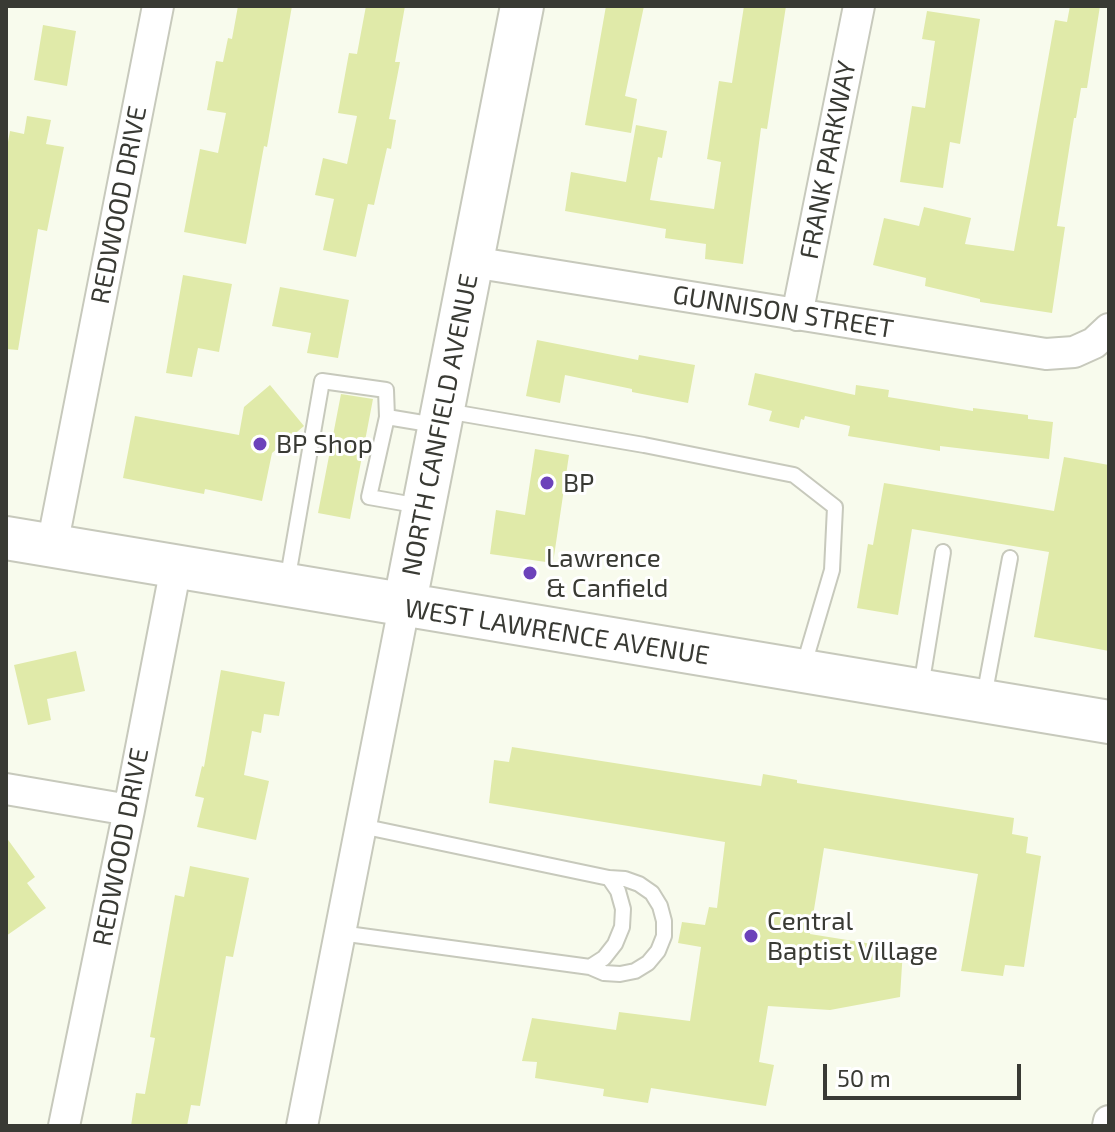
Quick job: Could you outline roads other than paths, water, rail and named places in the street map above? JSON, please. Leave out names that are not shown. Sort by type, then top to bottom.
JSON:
[{"type":"main road","name":"NORTH CANFIELD AVENUE","points":[[404,607],[522,6]]},
{"type":"main road","name":"WEST LAWRENCE AVENUE","points":[[6,538],[404,607],[1109,722]]},
{"type":"street","name":"REDWOOD DRIVE","points":[[52,546],[158,6]]},
{"type":"street","name":"FRANK PARKWAY","points":[[797,315],[859,6]]},
{"type":"street","name":"GUNNISON STREET","points":[[472,262],[1046,354],[1074,352],[1101,336]]},
{"type":"street","name":"REDWOOD DRIVE","points":[[64,1126],[176,567]]},
{"type":"street","name":"NORTH CANFIELD AVENUE","points":[[302,1126],[404,607]]},
{"type":"street","points":[[6,789],[129,810]]},
{"type":"lane","points":[[286,586],[322,381],[386,390],[387,417],[369,497],[424,507]]},
{"type":"lane","points":[[387,417],[441,418],[644,445],[794,475],[835,507],[832,570],[801,672]]},
{"type":"lane","points":[[921,692],[943,552]]},
{"type":"lane","points":[[983,702],[1010,558]]},
{"type":"lane","points":[[340,933],[590,967],[604,973],[620,974],[635,971],[648,963],[658,951],[664,936],[660,906],[652,893],[639,884],[361,826]]},
{"type":"lane","points":[[590,967],[604,958],[615,944],[622,927],[623,909],[618,891],[609,878]]},
{"type":"place","name":"BP Shop","points":[[260,444]]},
{"type":"place","name":"BP","points":[[547,483]]},
{"type":"place","name":"Lawrence & Canfield","points":[[530,573]]},
{"type":"place","name":"Central Baptist Village","points":[[751,936]]}]
